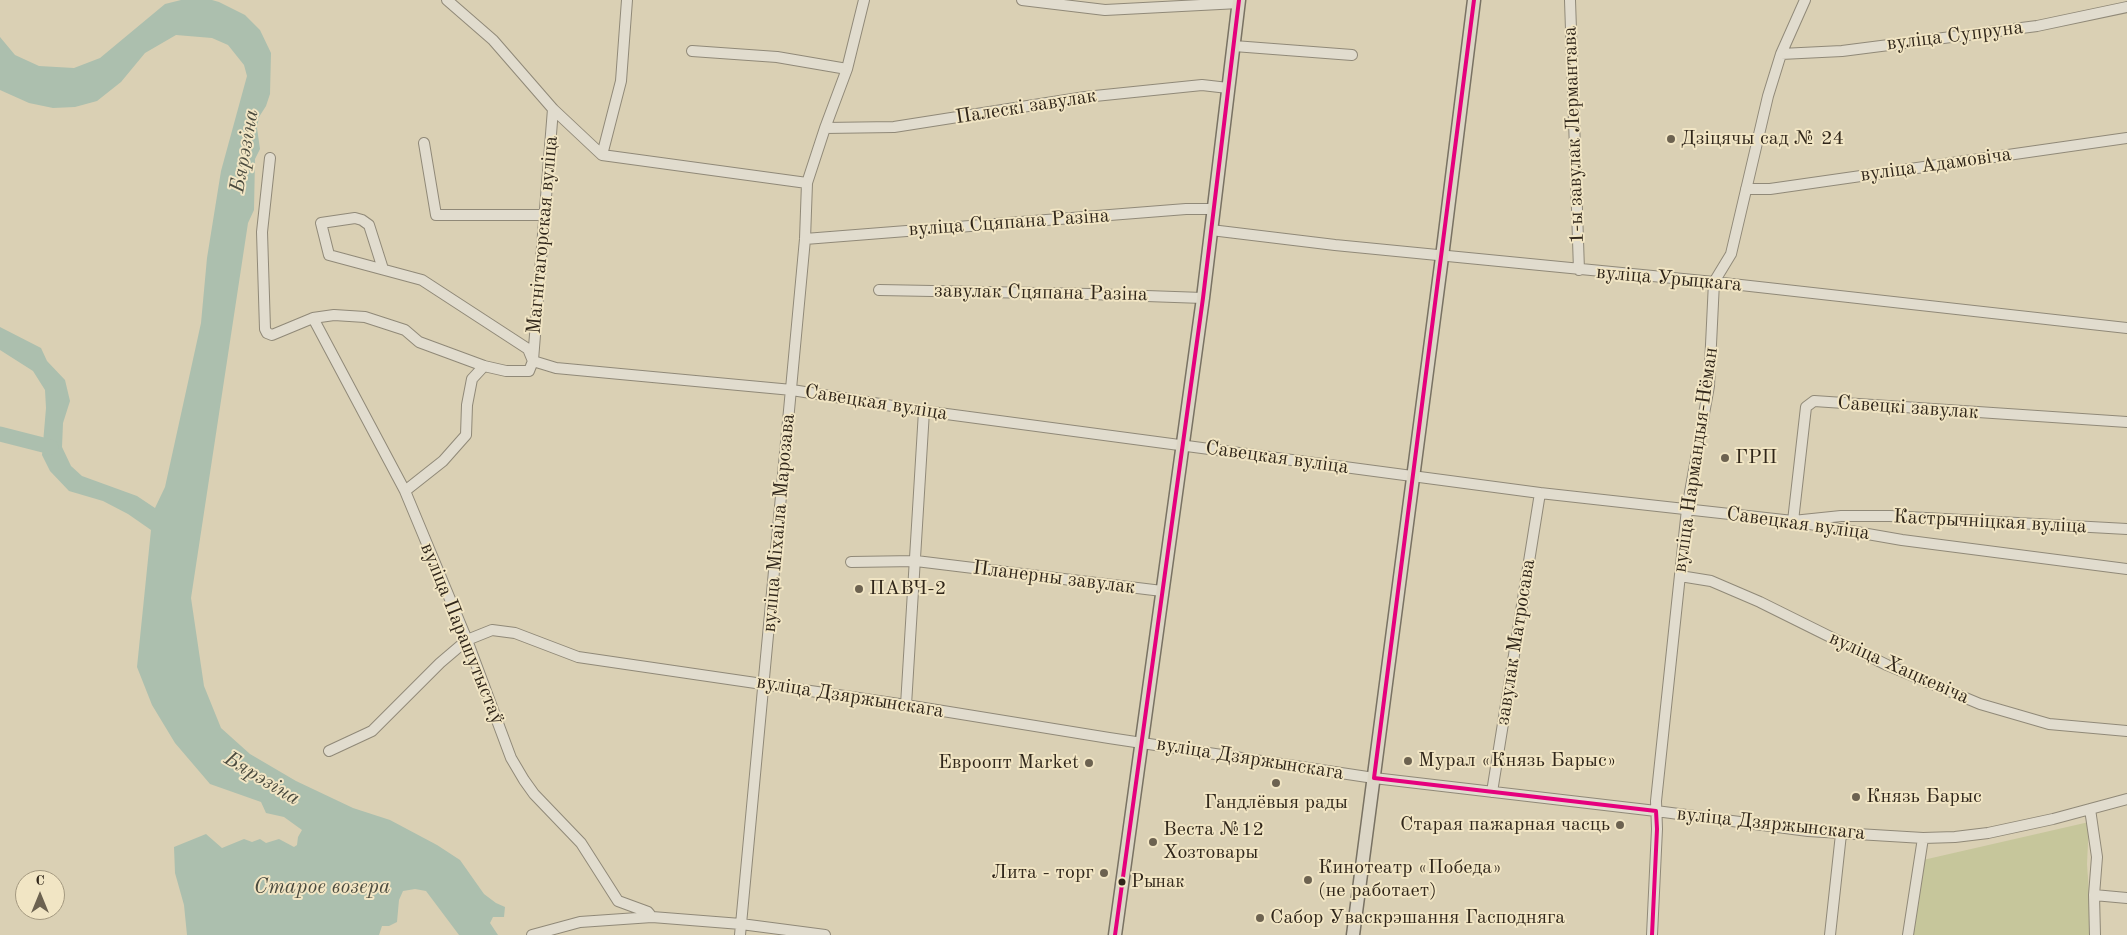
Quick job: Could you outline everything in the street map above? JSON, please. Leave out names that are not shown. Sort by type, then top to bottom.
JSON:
[{"type":"main road","points":[[1353,935],[1474,0]]},
{"type":"main road","points":[[1115,935],[1183,445],[1239,2]]},
{"type":"street","points":[[447,0],[493,40],[553,109],[602,156],[806,183]]},
{"type":"street","points":[[602,156],[621,81],[627,0]]},
{"type":"street","name":"вуліца Міхаіла Марозава","points":[[740,935],[792,390],[805,239],[806,183],[847,69],[864,0]]},
{"type":"street","points":[[1022,0],[1105,10],[1239,2]]},
{"type":"street","name":"1-ы завулак Лермантава","points":[[1570,0],[1579,270]]},
{"type":"street","name":"вуліца Нармандыя-Нёман","points":[[1652,935],[1657,830],[1656,811],[1687,509],[1709,386],[1714,282],[1731,254],[1768,96],[1781,54],[1805,0]]},
{"type":"street","name":"вуліца Супруна","points":[[1781,54],[1842,51],[2037,26],[2127,7]]},
{"type":"street","points":[[1234,46],[1352,56]]},
{"type":"street","points":[[692,51],[777,57],[847,69]]},
{"type":"street","name":"Палескі завулак","points":[[825,128],[894,127],[1085,97],[1202,85],[1228,88]]},
{"type":"street","name":"Магнітагорская вуліца","points":[[533,361],[553,109]]},
{"type":"street","name":"вуліца Адамовіча","points":[[1746,189],[1770,189],[2127,138]]},
{"type":"street","points":[[424,144],[436,215],[544,215]]},
{"type":"street","points":[[270,158],[262,232],[264,329],[267,333],[272,335],[313,318],[334,315],[365,317],[404,330],[419,342],[484,366],[506,371],[529,371],[533,361],[528,349],[422,280],[329,255],[322,223],[355,218],[369,225],[383,269]]},
{"type":"street","name":"вуліца Сцяпана Разіна","points":[[805,239],[1186,209],[1213,209]]},
{"type":"street","name":"вуліца Урыцкага","points":[[1211,230],[1442,257],[1714,282],[2127,328]]},
{"type":"street","name":"завулак Сцяпана Разіна","points":[[879,290],[1202,298]]},
{"type":"street","name":"вуліца Парашутыстаў","points":[[313,318],[405,490],[467,640],[511,758],[534,794],[580,843],[618,901],[648,912],[652,917]]},
{"type":"street","name":"Савецкая вуліца","points":[[533,361],[556,368],[792,390],[924,411],[1540,493],[1793,521],[1902,540],[2127,569]]},
{"type":"street","points":[[405,490],[443,461],[466,435],[467,405],[472,379],[484,366]]},
{"type":"street","name":"Савецкі завулак","points":[[1793,521],[1806,407],[1814,401],[2127,422]]},
{"type":"street","points":[[906,705],[924,411]]},
{"type":"street","name":"завулак Матросава","points":[[1492,792],[1540,493]]},
{"type":"street","name":"Кастрычніцкая вуліца","points":[[1793,521],[1841,516],[1890,516],[2127,529]]},
{"type":"street","name":"Планерны завулак","points":[[851,562],[916,561],[1162,591]]},
{"type":"street","name":"вуліца Хацкевіча","points":[[1680,576],[1710,581],[1760,602],[1887,665],[1980,704],[2048,724],[2127,732]]},
{"type":"street","name":"вуліца Дзяржынскага","points":[[329,751],[372,731],[440,663],[467,640],[492,630],[515,632],[578,656],[906,705],[1141,743],[1374,778],[1808,831],[1922,838],[1988,833],[2127,799]]},
{"type":"street","points":[[2090,809],[2096,842],[2095,935]]},
{"type":"street","points":[[1830,935],[1841,834]]},
{"type":"street","points":[[1908,935],[1922,838]]},
{"type":"street","points":[[2094,896],[2127,898]]},
{"type":"street","points":[[532,935],[580,922],[652,917],[741,924],[825,935]]},
{"type":"green space","points":[[2089,822],[2087,864],[2092,935],[1912,935],[1923,860]]},
{"type":"water","points":[[181,0],[212,0],[245,15],[260,30],[271,53],[270,94],[266,106],[259,117],[257,128],[260,149],[255,159],[254,210],[248,223],[191,598],[204,686],[221,728],[250,754],[296,781],[353,808],[390,820],[437,845],[460,860],[484,894],[505,907],[504,917],[493,917],[490,923],[498,935],[459,935],[426,891],[415,889],[403,891],[399,900],[397,922],[389,926],[382,926],[379,935],[187,935],[184,905],[175,873],[174,847],[206,834],[222,848],[244,839],[252,842],[260,839],[266,843],[279,839],[294,847],[297,845],[298,837],[302,830],[284,817],[266,813],[261,802],[210,784],[175,743],[152,705],[137,667],[151,530],[128,514],[103,501],[69,491],[50,471],[42,455],[46,408],[45,390],[33,371],[0,350],[0,327],[41,348],[47,361],[65,380],[70,401],[63,423],[62,447],[71,466],[82,476],[137,496],[155,508],[165,487],[201,323],[207,258],[221,171],[247,76],[244,65],[228,45],[212,38],[176,35],[145,53],[121,82],[97,101],[75,107],[53,108],[29,103],[0,90],[0,37],[15,55],[39,66],[74,68],[100,58],[165,4]]},
{"type":"waterway","points":[[0,434],[51,447]]},
{"type":"transit line","points":[[1115,935],[1203,298],[1239,0]]},
{"type":"transit line","points":[[1474,0],[1374,778],[1656,811],[1657,829],[1652,935]]},
{"type":"place","name":"Дзіцячы сад № 24","points":[[1671,139]]},
{"type":"place","name":"ГРП","points":[[1725,458]]},
{"type":"place","name":"ПАВЧ-2","points":[[859,589]]},
{"type":"place","name":"Мурал «Князь Барыс»","points":[[1408,761]]},
{"type":"place","name":"Евроопт Market","points":[[1089,763]]},
{"type":"place","name":"Гандлёвыя рады","points":[[1276,783]]},
{"type":"place","name":"Князь Барыс","points":[[1856,797]]},
{"type":"place","name":"Старая пажарная часць","points":[[1620,825]]},
{"type":"place","name":"Веста №12 Хозтовары","points":[[1153,842]]},
{"type":"place","name":"Лита - торг","points":[[1104,873]]},
{"type":"place","name":"Кинотеатр «Победа» (не работает)","points":[[1308,880]]},
{"type":"place","name":"Рынак","points":[[1122,882]]},
{"type":"place","name":"Сабор Уваскрэшання Гасподняга","points":[[1260,918]]},
{"type":"water label","name":"Бярэзіна","points":[[245,151]]},
{"type":"water label","name":"Бярэзіна","points":[[262,779]]},
{"type":"water label","name":"Старое возера","points":[[322,887]]}]
